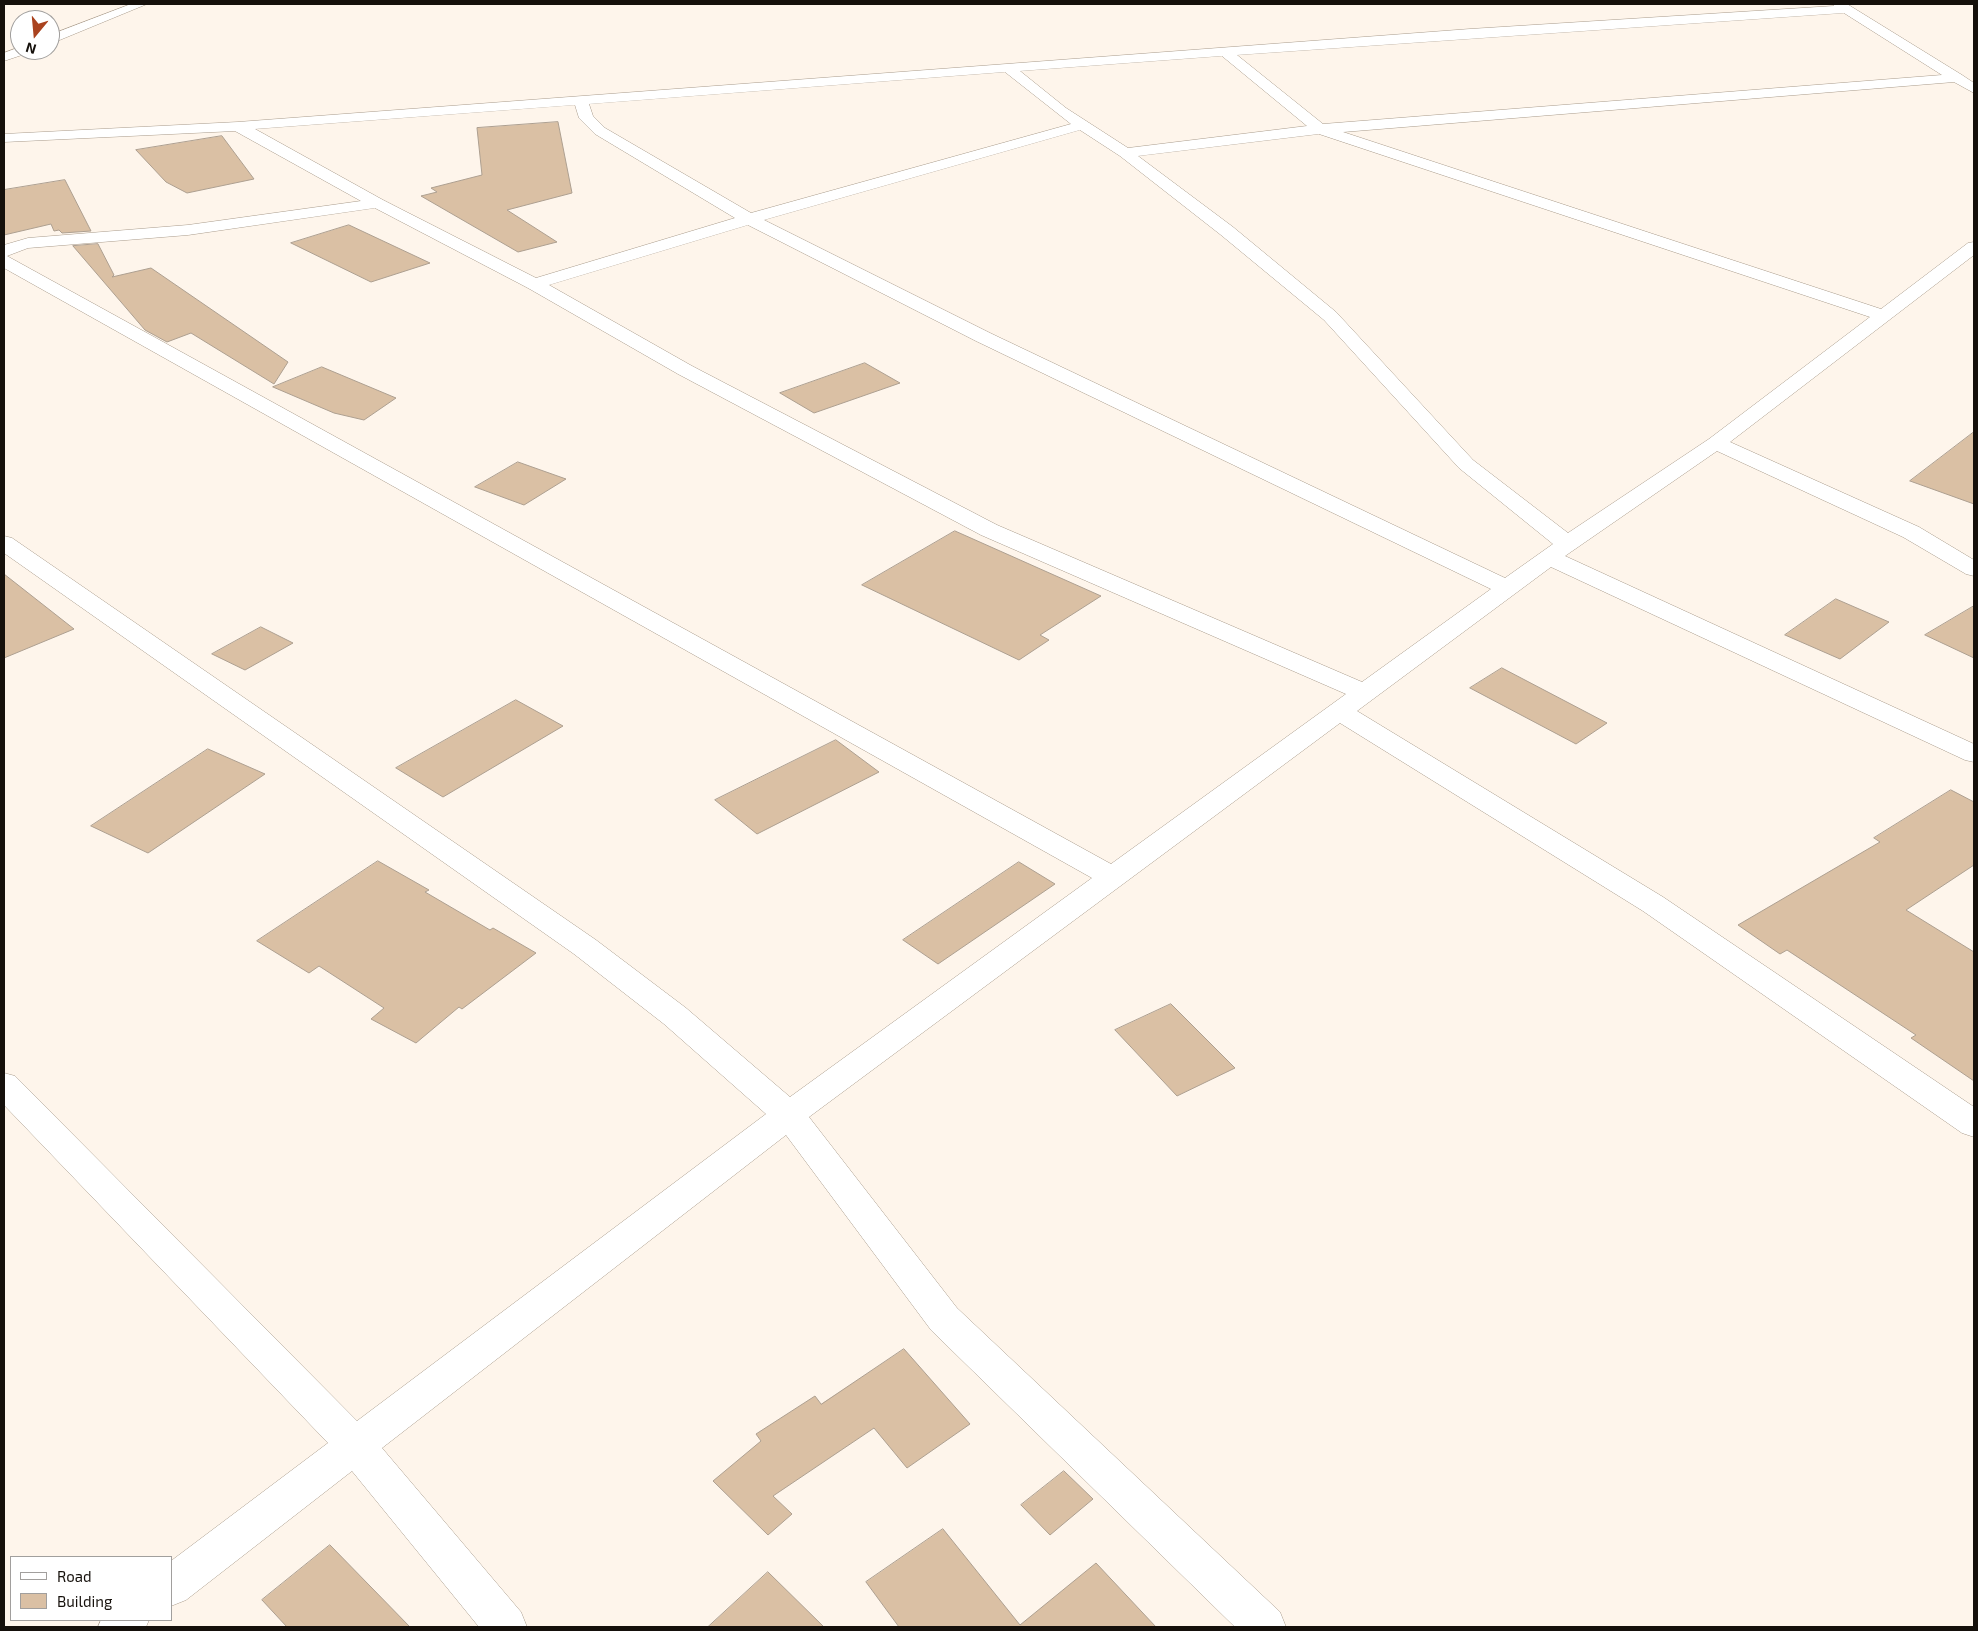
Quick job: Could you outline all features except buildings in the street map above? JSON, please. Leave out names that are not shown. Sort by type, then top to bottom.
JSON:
[{"type":"street","points":[[60,36],[141,4]]},
{"type":"street","points":[[4,138],[238,126],[1470,33],[1679,21],[1843,6],[1974,88]]},
{"type":"street","points":[[1658,8],[1679,21]]},
{"type":"street","points":[[1226,52],[1320,129],[1884,316]]},
{"type":"street","points":[[1007,67],[1060,111],[1125,153],[1227,231],[1330,316],[1466,464],[1558,551],[1974,754]]},
{"type":"street","points":[[1125,153],[1320,129],[1957,78]]},
{"type":"street","points":[[581,99],[586,118],[600,131],[750,220],[983,337],[1507,588]]},
{"type":"street","points":[[534,284],[1083,125]]},
{"type":"street","points":[[238,126],[377,203],[534,284],[685,370],[989,530],[1366,693]]},
{"type":"street","points":[[4,252],[26,245],[138,237],[265,222],[377,203]]},
{"type":"street","points":[[172,1585],[789,1115],[1558,551],[1716,443],[1974,247]]},
{"type":"street","points":[[4,261],[1112,877]]},
{"type":"street","points":[[1716,443],[1911,532],[1974,569]]},
{"type":"street","points":[[4,543],[584,947],[675,1016],[789,1115],[944,1319],[1266,1627]]},
{"type":"street","points":[[1339,711],[1653,904],[1974,1124]]},
{"type":"street","points":[[4,1085],[354,1445],[506,1627]]}]
